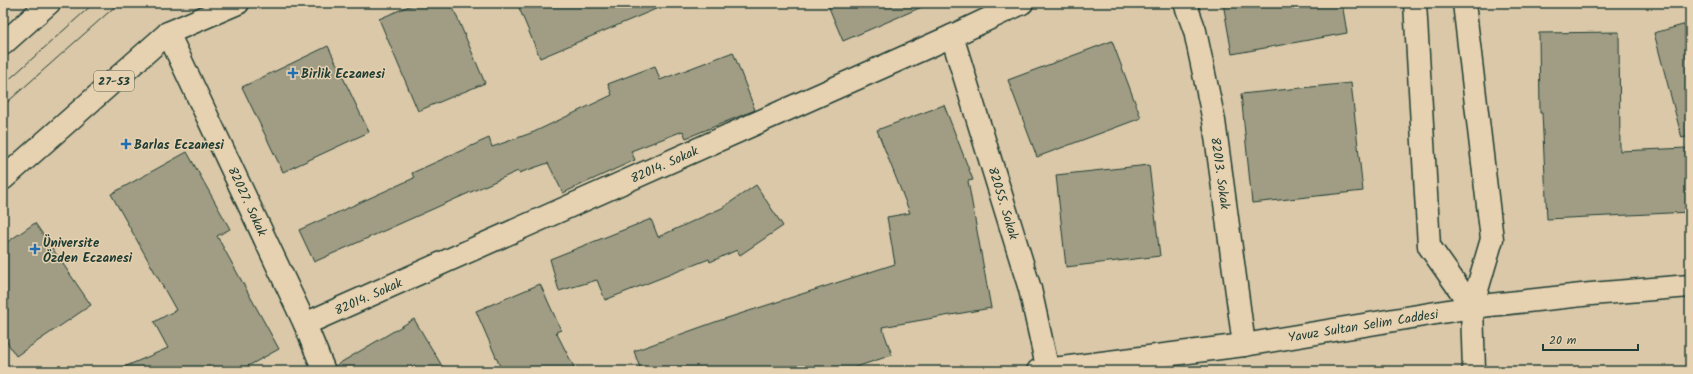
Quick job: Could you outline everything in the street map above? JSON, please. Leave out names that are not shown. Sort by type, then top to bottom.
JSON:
[{"type":"street","points":[[3,44],[49,3]]},
{"type":"street","points":[[168,33],[196,3]]},
{"type":"street","name":"27-53","points":[[3,179],[168,33],[238,3]]},
{"type":"street","name":"82014. Sokak","points":[[305,324],[952,36],[1022,3]]},
{"type":"street","name":"82013. Sokak","points":[[1185,3],[1195,31],[1214,120],[1244,345]]},
{"type":"street","points":[[1415,3],[1429,246],[1472,307]]},
{"type":"street","points":[[1464,3],[1492,239],[1472,307],[1474,371]]},
{"type":"street","name":"82027. Sokak","points":[[168,33],[305,324],[324,371]]},
{"type":"street","name":"82055. Sokak","points":[[952,36],[1030,289],[1044,370]]},
{"type":"street","name":"Yavuz Sultan Selim Caddesi","points":[[1044,370],[1244,345],[1472,307],[1590,294],[1690,286]]},
{"type":"building","points":[[416,3],[451,3],[485,83],[418,111],[379,19]]},
{"type":"building","points":[[517,3],[670,3],[540,58]]},
{"type":"building","points":[[827,3],[931,3],[843,41]]},
{"type":"building","points":[[1223,3],[1342,3],[1347,33],[1232,54]]},
{"type":"building","points":[[1690,23],[1690,136],[1682,138],[1654,33]]},
{"type":"building","points":[[1619,32],[1620,151],[1687,148],[1690,212],[1547,219],[1542,113],[1540,113],[1539,33]]},
{"type":"building","points":[[1112,41],[1141,118],[1037,157],[1008,80]]},
{"type":"building","points":[[328,46],[369,132],[283,172],[242,87]]},
{"type":"building","points":[[733,52],[755,110],[686,138],[683,131],[631,151],[635,160],[563,193],[548,163],[519,173],[518,171],[314,262],[299,230],[414,178],[412,173],[489,138],[492,147],[534,132],[612,95],[608,84],[655,66],[660,80]]},
{"type":"building","points":[[1351,83],[1363,191],[1252,203],[1241,94]]},
{"type":"building","points":[[944,105],[973,180],[968,181],[991,308],[882,327],[892,355],[844,371],[641,371],[634,351],[718,321],[895,264],[887,217],[910,213],[877,130]]},
{"type":"building","points":[[187,152],[230,229],[217,236],[279,349],[239,371],[115,371],[168,348],[154,322],[176,310],[111,194]]},
{"type":"building","points":[[1149,165],[1160,256],[1066,267],[1056,175]]},
{"type":"building","points":[[756,185],[783,226],[740,255],[737,250],[710,262],[709,259],[605,300],[597,280],[559,291],[550,259],[651,219],[658,237],[722,208]]},
{"type":"building","points":[[35,223],[91,305],[16,356],[3,336],[3,245]]},
{"type":"building","points":[[540,284],[561,330],[556,332],[576,371],[502,371],[476,311]]},
{"type":"building","points":[[414,319],[445,371],[336,371],[335,366]]},
{"type":"tram line","points":[[3,85],[94,3]]},
{"type":"tram line","points":[[3,106],[119,3]]},
{"type":"place","name":"Birlik Eczanesi","points":[[293,73]]},
{"type":"place","name":"Barlas Eczanesi","points":[[126,144]]},
{"type":"place","name":"Üniversite Özden Eczanesi","points":[[35,249]]}]
